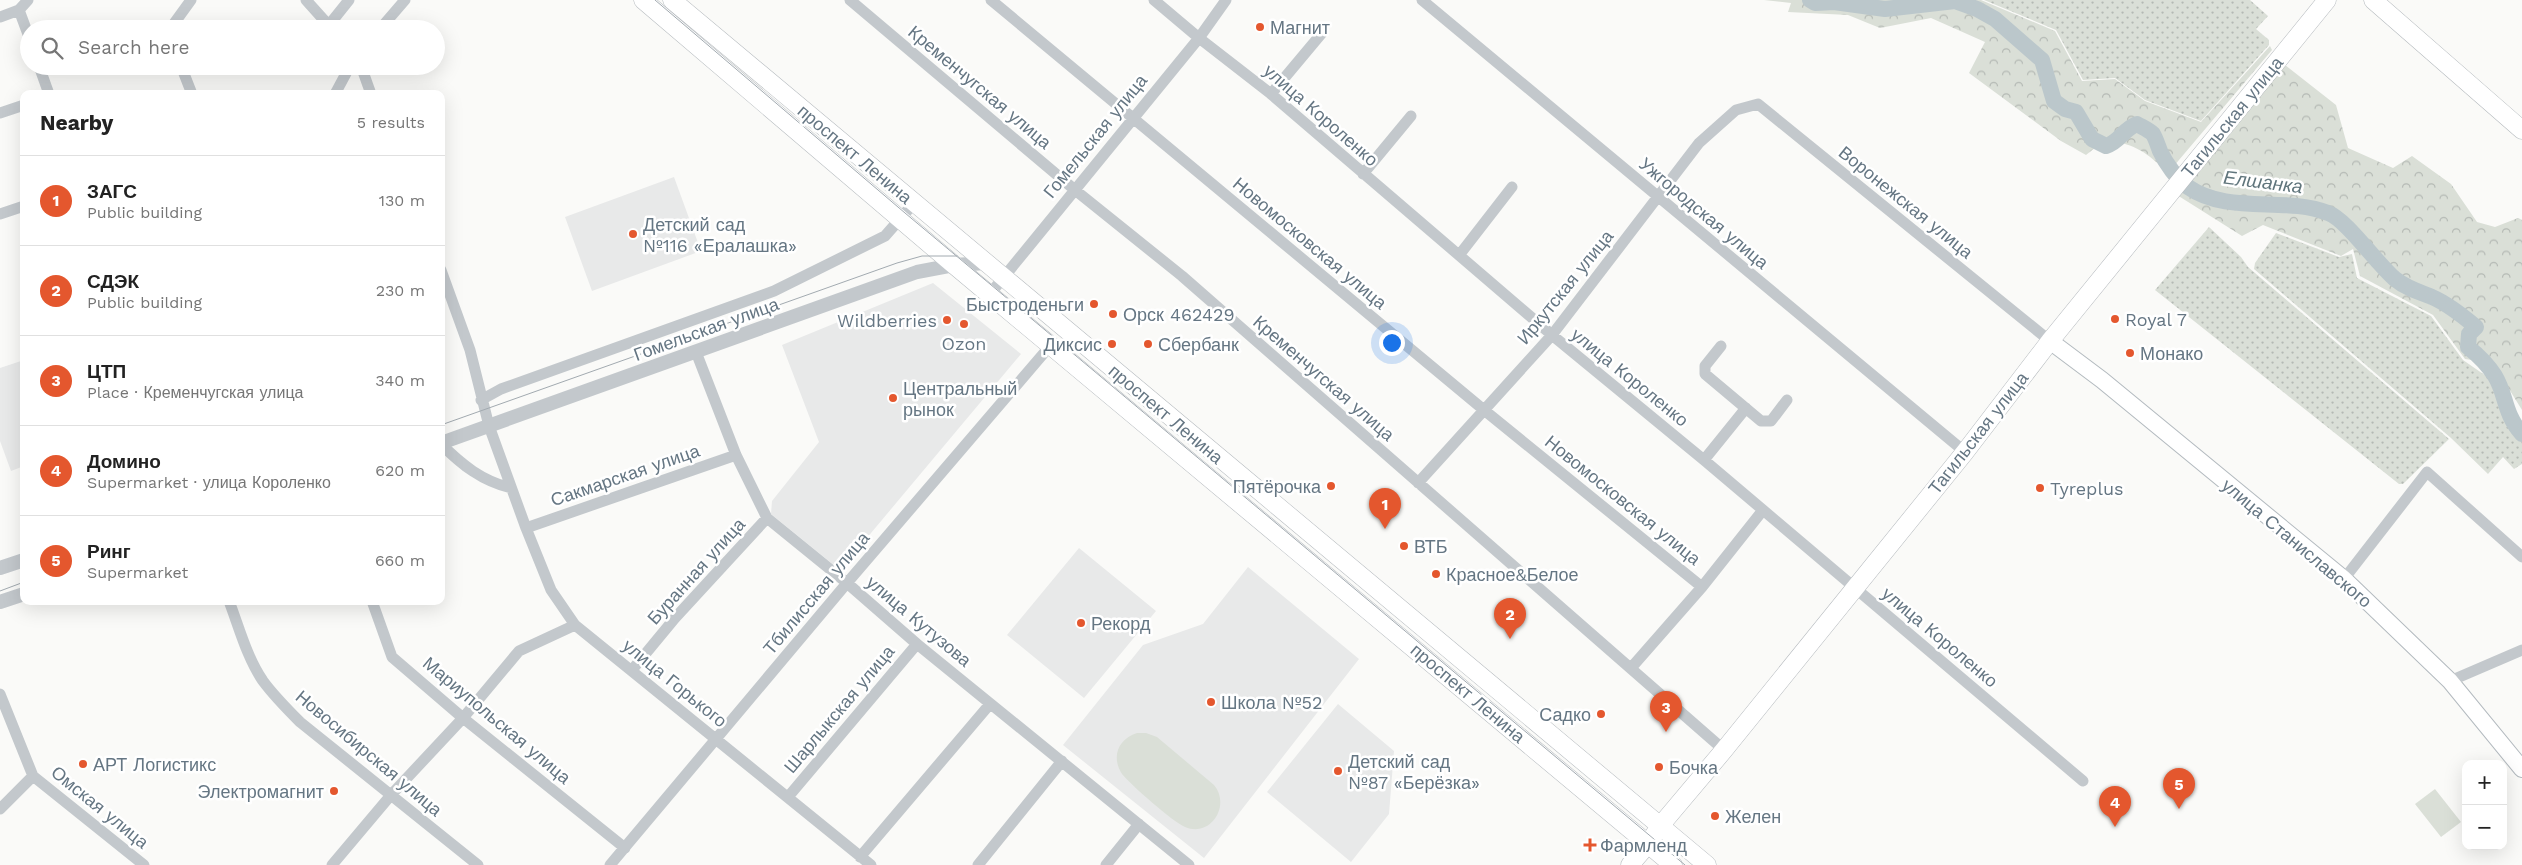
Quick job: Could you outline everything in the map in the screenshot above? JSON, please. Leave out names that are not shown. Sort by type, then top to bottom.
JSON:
[{"type":"main road","name":"проспект Ленина","points":[[643,0],[1050,346],[1415,648],[1673,865]]},
{"type":"main road","name":"Тагильская улица","points":[[1630,865],[1965,452],[2050,341],[2211,141],[2327,0]]},
{"type":"main road","points":[[2373,0],[2522,130]]},
{"type":"main road","name":"проспект Ленина","points":[[675,3],[1707,865]]},
{"type":"main road","name":"улица Станиславского","points":[[2050,341],[2102,380],[2344,578],[2450,681],[2522,769]]},
{"type":"street","points":[[0,17],[19,10],[28,0]]},
{"type":"street","points":[[177,20],[191,0]]},
{"type":"street","points":[[306,0],[324,20]]},
{"type":"street","points":[[335,20],[349,0]]},
{"type":"street","points":[[388,20],[405,0]]},
{"type":"street","name":"Кременчугская улица","points":[[850,0],[1075,190],[1182,276],[1724,750]]},
{"type":"street","name":"Новомосковская улица","points":[[991,0],[1484,410],[1702,587]]},
{"type":"street","name":"улица Короленко","points":[[1154,0],[1271,94],[1363,174],[1460,254],[1552,335],[1704,460],[2083,781]]},
{"type":"street","name":"Гомельская улица","points":[[990,294],[1199,38],[1226,0]]},
{"type":"street","name":"Ужгородская улица","points":[[1422,0],[1965,452]]},
{"type":"street","points":[[666,20],[675,3]]},
{"type":"street","points":[[19,10],[23,20]]},
{"type":"street","points":[[1271,94],[1322,33]]},
{"type":"street","points":[[42,75],[48,90]]},
{"type":"street","points":[[185,75],[190,90]]},
{"type":"street","points":[[337,90],[345,75]]},
{"type":"street","points":[[364,75],[370,90]]},
{"type":"street","name":"Воронежская улица","points":[[1736,110],[1758,104],[2050,341]]},
{"type":"street","points":[[0,113],[20,106]]},
{"type":"street","name":"Иркутская улица","points":[[1418,484],[1552,335],[1699,143],[1736,110]]},
{"type":"street","points":[[1363,174],[1411,116]]},
{"type":"street","points":[[1460,254],[1512,187]]},
{"type":"street","name":"Гомельская улица","points":[[481,400],[501,389],[774,291],[885,236],[914,203]]},
{"type":"street","points":[[0,214],[20,207]]},
{"type":"street","name":"Гомельская улица","points":[[445,442],[917,272],[954,265],[986,263]]},
{"type":"street","name":"улица Горького","points":[[445,281],[470,350],[489,426],[526,528],[551,590],[575,625],[871,865]]},
{"type":"street","name":"Тбилисская улица","points":[[610,865],[847,583],[1050,346]]},
{"type":"street","points":[[1721,346],[1705,366],[1705,374],[1761,421],[1771,421],[1786,400]]},
{"type":"street","name":"улица Кутузова","points":[[696,352],[736,455],[767,518],[847,583],[917,644],[1189,865]]},
{"type":"street","points":[[1127,410],[1142,393]]},
{"type":"street","points":[[1704,460],[1746,408]]},
{"type":"street","points":[[445,447],[470,471],[498,485],[512,488]]},
{"type":"street","name":"Сакмарская улица","points":[[526,528],[736,455]]},
{"type":"street","points":[[2344,578],[2427,472],[2522,557]]},
{"type":"street","points":[[1631,668],[1702,587],[1763,510]]},
{"type":"street","points":[[1275,533],[1290,517]]},
{"type":"street","name":"Буранная улица","points":[[632,670],[675,618],[767,518]]},
{"type":"street","points":[[0,568],[20,561]]},
{"type":"street","points":[[0,602],[20,595]]},
{"type":"street","points":[[1374,615],[1388,599]]},
{"type":"street","name":"Новосибирская улица","points":[[231,605],[259,673],[284,706],[478,865]]},
{"type":"street","name":"Мариупольская улица","points":[[373,605],[392,656],[463,718],[625,848]]},
{"type":"street","points":[[332,865],[391,795],[463,718],[519,651],[575,625]]},
{"type":"street","points":[[1415,648],[1428,632]]},
{"type":"street","name":"Шарлыкская улица","points":[[788,797],[917,644]]},
{"type":"street","points":[[2450,681],[2522,650]]},
{"type":"street","name":"Омская улица","points":[[0,694],[33,776],[144,865]]},
{"type":"street","points":[[860,857],[990,704]]},
{"type":"street","points":[[1531,746],[1545,730]]},
{"type":"street","points":[[978,865],[1062,761]]},
{"type":"street","points":[[0,809],[33,776]]},
{"type":"street","points":[[1106,865],[1139,824]]},
{"type":"shaded area","name":"Детский сад №116 «Ералашка»","points":[[674,177],[701,251],[592,291],[565,217]]},
{"type":"shaded area","name":"Центральный рынок","points":[[933,283],[1021,354],[840,570],[771,514],[772,501],[819,442],[782,345]]},
{"type":"shaded area","points":[[20,361],[20,468],[11,471],[0,441],[0,368]]},
{"type":"shaded area","name":"Рекорд","points":[[1079,548],[1156,611],[1084,698],[1007,635]]},
{"type":"shaded area","name":"Школа №52","points":[[1248,567],[1359,659],[1204,858],[1063,745],[1143,645],[1203,624]]},
{"type":"shaded area","name":"Детский сад №87 «Берёзка»","points":[[1338,704],[1394,751],[1389,814],[1351,862],[1267,792]]},
{"type":"green space","points":[[1764,0],[1943,0],[1946,3],[1947,0],[1981,0],[2055,31],[2082,81],[2115,79],[2145,101],[2201,122],[2270,46],[2272,50],[2168,173],[2147,154],[2126,144],[2106,139],[2086,155],[2061,141],[1969,73],[1985,42],[1931,18],[1880,28],[1848,15],[1788,12],[1791,3]]},
{"type":"green space","points":[[1984,0],[2250,0],[2268,16],[2256,29],[2269,40],[2269,45],[2201,121],[2145,100],[2115,78],[2083,80],[2056,30]]},
{"type":"green space","points":[[2285,65],[2336,105],[2348,148],[2393,168],[2412,156],[2451,184],[2477,222],[2495,227],[2518,218],[2522,220],[2522,410],[2493,363],[2465,359],[2433,315],[2360,276],[2353,249],[2341,256],[2263,225],[2242,236],[2177,195]]},
{"type":"green space","points":[[2209,227],[2241,257],[2248,267],[2449,439],[2403,484],[2399,484],[2155,290]]},
{"type":"green space","points":[[2276,233],[2339,257],[2352,254],[2357,278],[2431,316],[2463,360],[2489,378],[2522,429],[2522,464],[2514,469],[2503,457],[2488,474],[2451,438],[2254,269],[2255,263]]},
{"type":"green space","points":[[1137,733],[1146,733],[1157,737],[1214,785],[1219,793],[1220,802],[1216,818],[1210,824],[1203,828],[1185,827],[1152,803],[1122,774],[1117,761],[1118,749],[1125,740]]},
{"type":"green space","points":[[2435,789],[2461,822],[2441,837],[2415,804]]},
{"type":"waterway","name":"Елшанка","points":[[1810,0],[1815,3],[1834,2],[1885,9],[1955,1],[1977,9],[1995,19],[2042,60],[2054,101],[2065,109],[2076,112],[2092,139],[2106,146],[2115,142],[2128,129],[2137,124],[2153,134],[2165,161],[2180,180],[2188,187],[2204,195],[2239,203],[2311,208],[2335,217],[2344,224],[2395,279],[2444,303],[2476,327],[2469,334],[2468,347],[2483,360],[2495,376],[2502,390],[2511,418],[2522,434]]},
{"type":"tram line","points":[[655,0],[905,213],[1685,865]]},
{"type":"tram line","points":[[445,424],[897,263],[922,256],[957,256]]},
{"type":"tram line","points":[[0,591],[20,584]]},
{"type":"place","name":"Магнит","points":[[1260,27]]},
{"type":"place","name":"Детский сад №116 «Ералашка»","points":[[633,234]]},
{"type":"place","name":"Быстроденьги","points":[[1094,304]]},
{"type":"place","name":"Орск 462429","points":[[1113,314]]},
{"type":"place","name":"Royal 7","points":[[2115,319]]},
{"type":"place","name":"Wildberries","points":[[947,320]]},
{"type":"place","name":"Ozon","points":[[964,324]]},
{"type":"place","name":"Диксис","points":[[1112,344]]},
{"type":"place","name":"Сбербанк","points":[[1148,344]]},
{"type":"place","name":"Монако","points":[[2130,353]]},
{"type":"place","name":"Центральный рынок","points":[[893,398]]},
{"type":"place","name":"Пятёрочка","points":[[1331,486]]},
{"type":"place","name":"Tyreplus","points":[[2040,488]]},
{"type":"place","name":"ЗАГС","points":[[1385,529]]},
{"type":"place","name":"ВТБ","points":[[1404,546]]},
{"type":"place","name":"Красное&Белое","points":[[1436,574]]},
{"type":"place","name":"Рекорд","points":[[1081,623]]},
{"type":"place","name":"СДЭК","points":[[1510,639]]},
{"type":"place","name":"Школа №52","points":[[1211,702]]},
{"type":"place","name":"Садко","points":[[1601,714]]},
{"type":"place","name":"ЦТП","points":[[1666,732]]},
{"type":"place","name":"АРТ Логистикс","points":[[83,764]]},
{"type":"place","name":"Бочка","points":[[1659,767]]},
{"type":"place","name":"Детский сад №87 «Берёзка»","points":[[1338,771]]},
{"type":"place","name":"Электромагнит","points":[[334,791]]},
{"type":"place","name":"Ринг","points":[[2179,809]]},
{"type":"place","name":"Желен","points":[[1715,816]]},
{"type":"place","name":"Домино","points":[[2115,827]]},
{"type":"place","name":"Фармленд","points":[[1590,845]]}]
